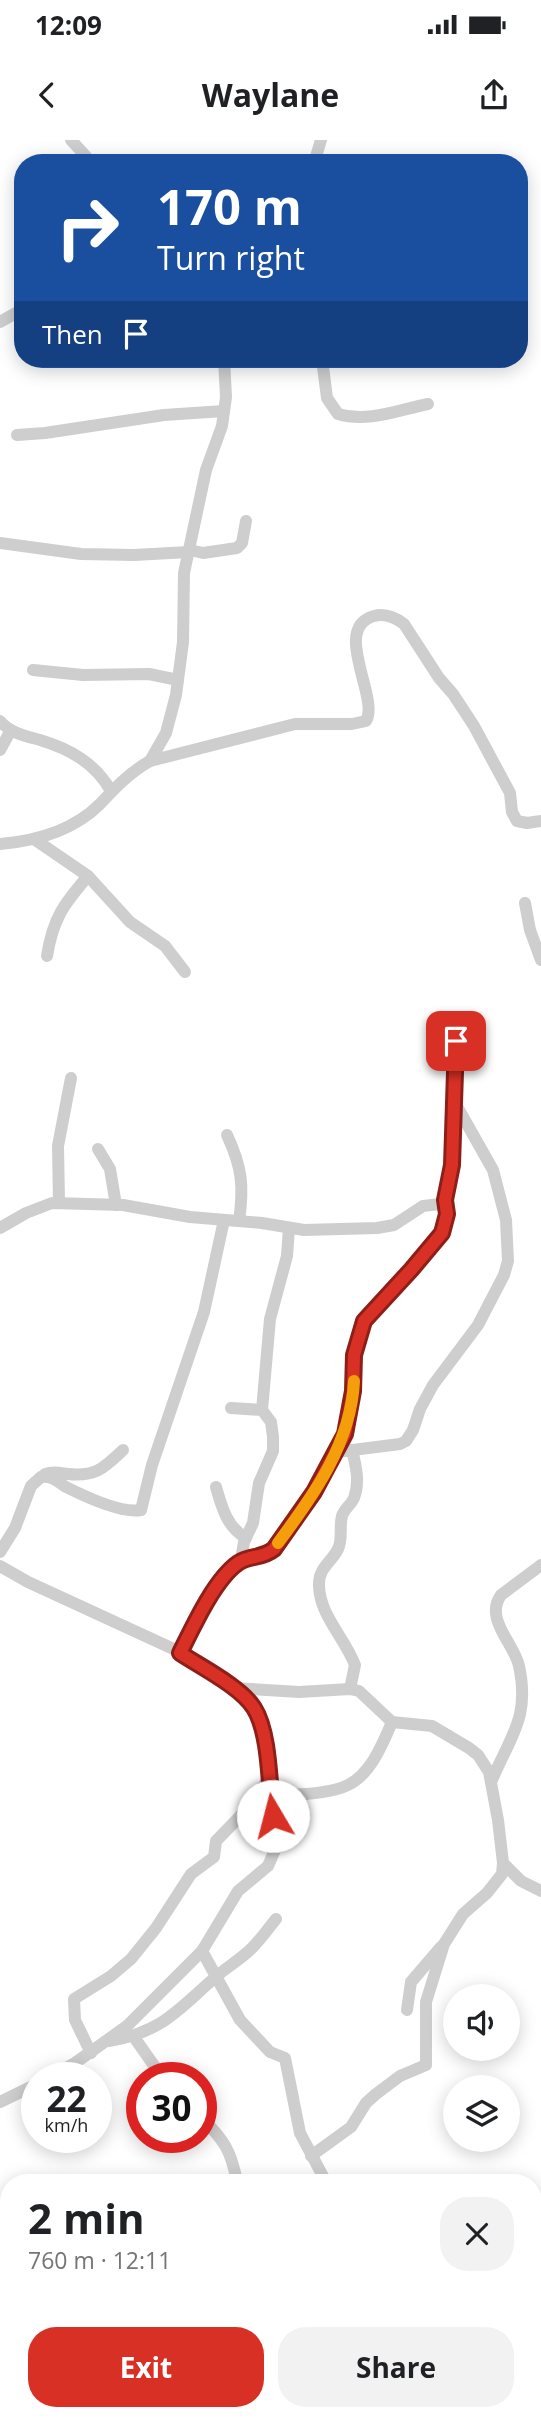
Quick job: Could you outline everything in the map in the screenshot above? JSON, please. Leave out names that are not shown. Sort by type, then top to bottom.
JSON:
[{"type":"street","points":[[71,140],[84,154]]},
{"type":"street","points":[[220,368],[224,374]]},
{"type":"street","points":[[150,761],[169,725],[178,680],[183,642],[183,583],[206,470],[218,438],[224,411],[224,368]]},
{"type":"street","points":[[323,368],[327,398],[338,414],[369,418],[428,404]]},
{"type":"street","points":[[17,435],[164,415],[224,411]]},
{"type":"street","points":[[0,543],[81,554],[134,555],[190,551],[210,553],[237,548],[242,543],[246,521]]},
{"type":"street","points":[[0,844],[53,834],[79,820],[150,761],[295,724],[352,724],[366,720],[371,711],[358,664],[357,637],[362,625],[374,616],[398,619],[404,625],[469,717],[506,783],[516,821],[541,821]]},
{"type":"street","points":[[33,670],[83,675],[149,674],[178,680]]},
{"type":"street","points":[[0,722],[11,730],[78,756],[97,771],[111,791]]},
{"type":"street","points":[[0,750],[11,730]]},
{"type":"street","points":[[34,839],[88,876],[130,922],[165,946],[185,972]]},
{"type":"street","points":[[47,956],[56,919],[88,876]]},
{"type":"street","points":[[526,903],[530,930],[541,960]]},
{"type":"street","points":[[241,1560],[267,1555],[274,1549],[314,1492],[345,1434],[353,1391],[354,1355],[364,1321],[442,1233],[447,1214],[445,1200],[452,1165],[456,1041]]},
{"type":"street","points":[[59,1203],[58,1146],[71,1078]]},
{"type":"street","points":[[337,1452],[406,1441],[428,1393],[470,1339],[504,1275],[508,1261],[508,1237],[501,1194],[494,1170],[453,1098]]},
{"type":"street","points":[[227,1135],[243,1182],[239,1221]]},
{"type":"street","points":[[98,1149],[110,1168],[116,1205]]},
{"type":"street","points":[[1,1227],[26,1213],[59,1203],[116,1205],[190,1217],[323,1231],[386,1227],[423,1206],[440,1204],[445,1200]]},
{"type":"street","points":[[41,1477],[50,1476],[107,1504],[127,1510],[141,1510],[152,1465],[204,1312],[224,1220]]},
{"type":"street","points":[[180,1653],[210,1597],[241,1560],[253,1523],[260,1477],[272,1451],[271,1422],[262,1410],[270,1319],[287,1256],[289,1228]]},
{"type":"street","points":[[231,1408],[262,1410]]},
{"type":"street","points":[[0,1552],[15,1528],[31,1486],[41,1477],[52,1472],[79,1475],[98,1472],[123,1450]]},
{"type":"street","points":[[350,1689],[355,1665],[328,1616],[318,1584],[323,1569],[338,1550],[342,1515],[353,1500],[357,1473],[352,1450]]},
{"type":"street","points":[[216,1488],[231,1525],[246,1538]]},
{"type":"street","points":[[492,1780],[521,1716],[523,1702],[518,1661],[498,1624],[497,1601],[501,1595],[541,1565]]},
{"type":"street","points":[[0,1566],[180,1653],[233,1688],[254,1707],[262,1727],[276,1835],[275,1850],[268,1866],[238,1891],[202,1951],[109,2041],[76,2062]]},
{"type":"street","points":[[233,1688],[359,1691],[369,1697],[392,1722],[424,1723],[438,1729],[478,1755],[489,1772],[503,1863],[502,1874],[497,1883],[463,1914],[444,1944],[411,1982],[407,2010]]},
{"type":"street","points":[[271,1797],[349,1785],[374,1759],[392,1722]]},
{"type":"street","points":[[91,2053],[75,2020],[74,1998],[111,1976],[142,1947],[187,1879],[214,1857],[216,1841],[252,1804],[268,1779]]},
{"type":"street","points":[[503,1863],[521,1881],[541,1891]]},
{"type":"street","points":[[109,2041],[134,2037],[179,2010],[250,1950],[276,1919]]},
{"type":"street","points":[[311,2156],[351,2127],[366,2103],[376,2094],[400,2076],[426,2064],[426,2002],[444,1944]]},
{"type":"street","points":[[202,1951],[240,2020],[270,2052],[285,2058],[300,2133],[321,2174]]},
{"type":"street","points":[[134,2037],[152,2062]]},
{"type":"street","points":[[1,2103],[21,2092]]},
{"type":"street","points":[[217,2133],[228,2149],[235,2174]]},
{"type":"slow traffic","points":[[278,1543],[314,1492],[337,1452],[345,1434],[354,1381]]},
{"type":"route","points":[[273,1816],[262,1727],[254,1707],[240,1693],[180,1653],[200,1613],[234,1565],[241,1560],[267,1555],[274,1549],[314,1492],[345,1434],[353,1391],[355,1347],[364,1321],[442,1233],[447,1214],[445,1200],[452,1165],[456,1041]]}]
